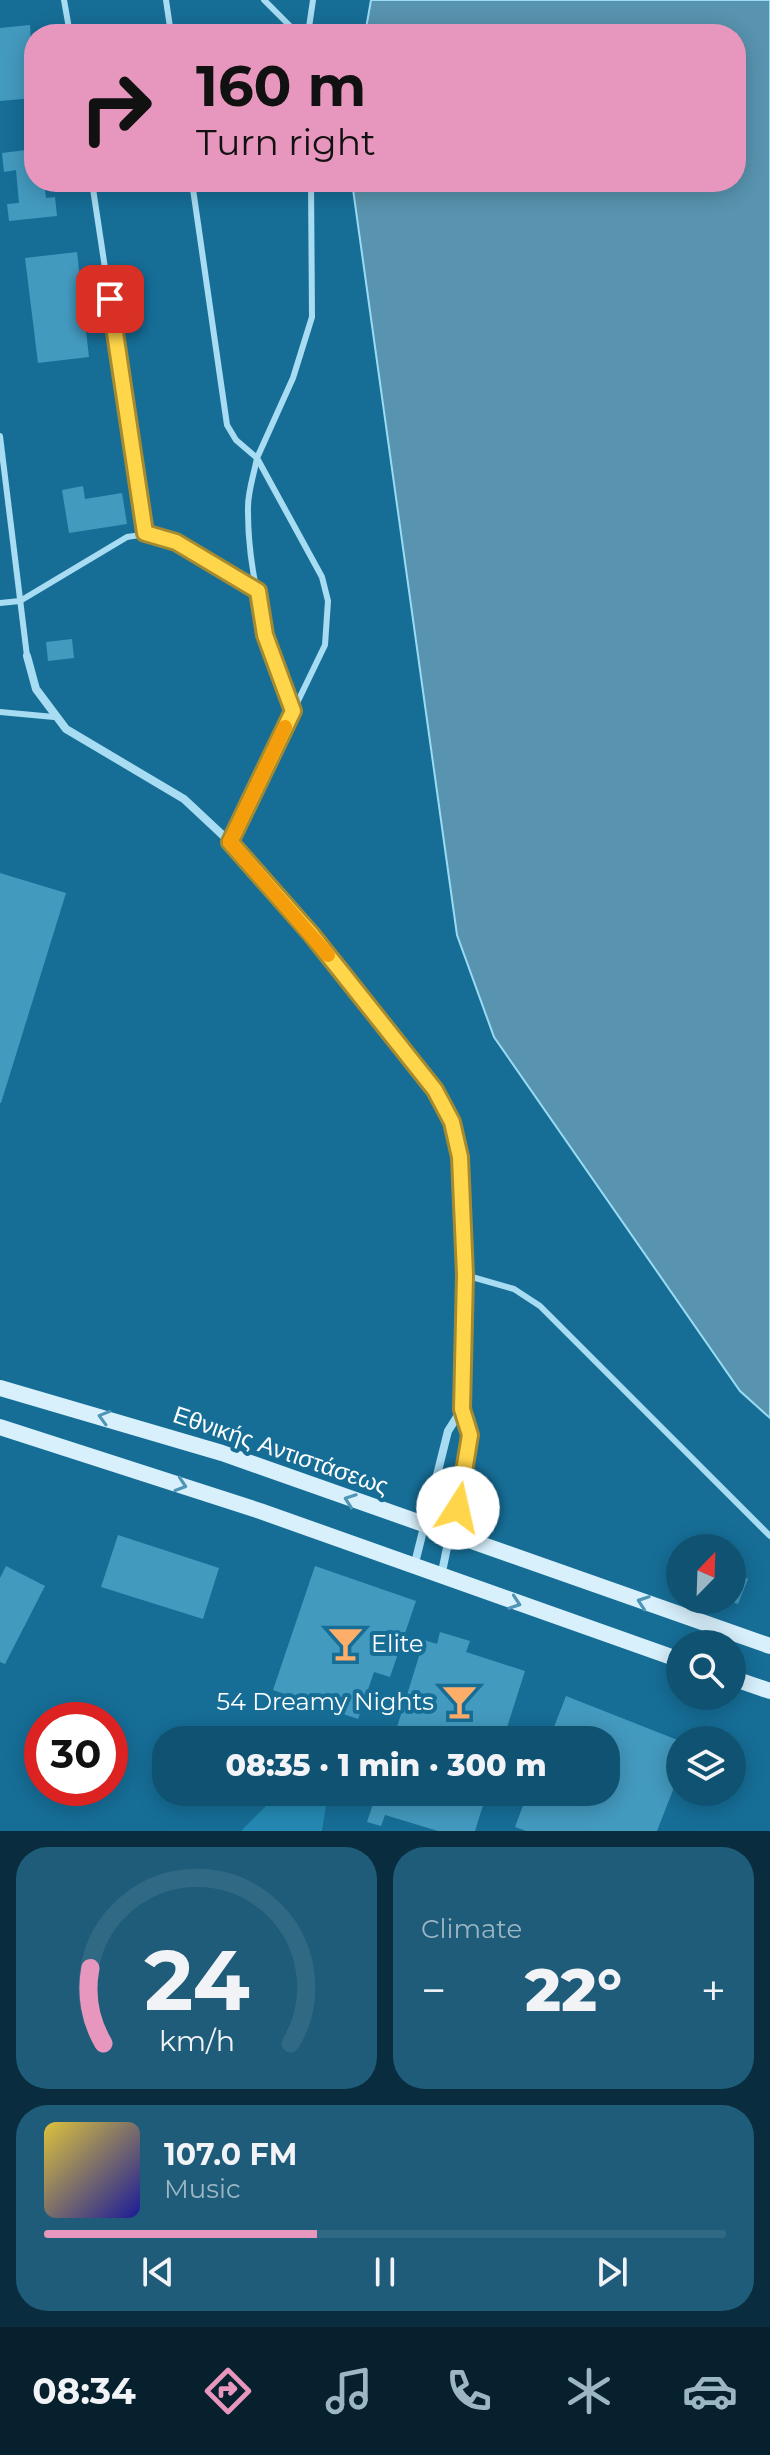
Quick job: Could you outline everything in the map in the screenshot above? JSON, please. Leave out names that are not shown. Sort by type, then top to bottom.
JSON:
[{"type":"main road","name":"Εθνικής Αντιστάσεως","points":[[0,1388],[174,1438],[770,1646]]},
{"type":"main road","points":[[0,1427],[260,1511],[441,1578],[666,1655]]},
{"type":"main road","points":[[746,1683],[770,1691]]},
{"type":"street","points":[[27,656],[36,689],[54,717],[80,739],[184,799],[230,842],[312,935],[448,1110],[459,1145],[465,1275],[462,1409],[470,1435],[441,1578]]},
{"type":"street","points":[[414,1567],[448,1431],[462,1409]]},
{"type":"lane","points":[[64,0],[68,24]]},
{"type":"lane","points":[[166,0],[170,24]]},
{"type":"lane","points":[[264,0],[288,24]]},
{"type":"lane","points":[[309,24],[313,0]]},
{"type":"lane","points":[[94,192],[145,533]]},
{"type":"lane","points":[[193,192],[227,425],[236,440],[257,458],[322,577],[328,601],[325,645],[230,842]]},
{"type":"lane","points":[[293,711],[265,635],[248,504],[257,458],[293,378],[312,317],[311,192]]},
{"type":"lane","points":[[0,436],[27,656]]},
{"type":"lane","points":[[0,603],[20,601],[127,537],[145,533],[176,542],[258,591]]},
{"type":"lane","points":[[0,712],[54,717]]},
{"type":"lane","points":[[465,1275],[514,1289],[540,1306],[770,1536]]},
{"type":"shaded area","points":[[371,0],[770,0],[770,1418],[740,1391],[494,1037],[457,935],[353,192],[746,192],[746,24],[367,24]]},
{"type":"shaded area","points":[[266,1806],[326,1806],[322,1831],[241,1831]]},
{"type":"building","points":[[24,26],[24,99],[0,101],[0,28]]},
{"type":"building","points":[[24,150],[24,192],[45,192],[46,198],[55,197],[57,216],[9,221],[7,204],[19,203],[16,170],[4,172],[2,153]]},
{"type":"building","points":[[77,252],[89,357],[38,363],[25,258]]},
{"type":"building","points":[[83,486],[85,499],[122,493],[127,524],[69,533],[62,490]]},
{"type":"building","points":[[72,639],[74,658],[48,661],[46,642]]},
{"type":"building","points":[[0,873],[66,893],[1,1103],[0,1103]]},
{"type":"building","points":[[118,1535],[219,1568],[203,1619],[101,1587]]},
{"type":"building","points":[[6,1566],[45,1586],[5,1664],[0,1662],[0,1578]]},
{"type":"building","name":"Elite","points":[[315,1566],[416,1601],[390,1677],[374,1672],[358,1719],[273,1690]]},
{"type":"building","name":"54 Dreamy Nights","points":[[440,1632],[470,1641],[466,1652],[525,1671],[507,1726],[397,1726],[424,1640],[437,1644]]},
{"type":"building","points":[[566,1696],[666,1735],[667,1806],[657,1831],[526,1831],[515,1827],[523,1806],[620,1806],[620,1726],[554,1726]]},
{"type":"building","points":[[372,1806],[483,1806],[475,1831],[438,1831],[385,1815],[381,1826],[367,1822]]},
{"type":"slow traffic","points":[[285,727],[230,842],[328,955]]},
{"type":"place","name":"Elite","points":[[345,1643]]},
{"type":"place","name":"54 Dreamy Nights","points":[[460,1701]]},
{"type":"route","points":[[110,299],[145,533],[176,542],[258,591],[265,635],[293,711],[230,842],[312,935],[435,1090],[448,1110],[456,1134],[460,1157],[465,1275],[462,1409],[470,1435],[458,1508]]}]
